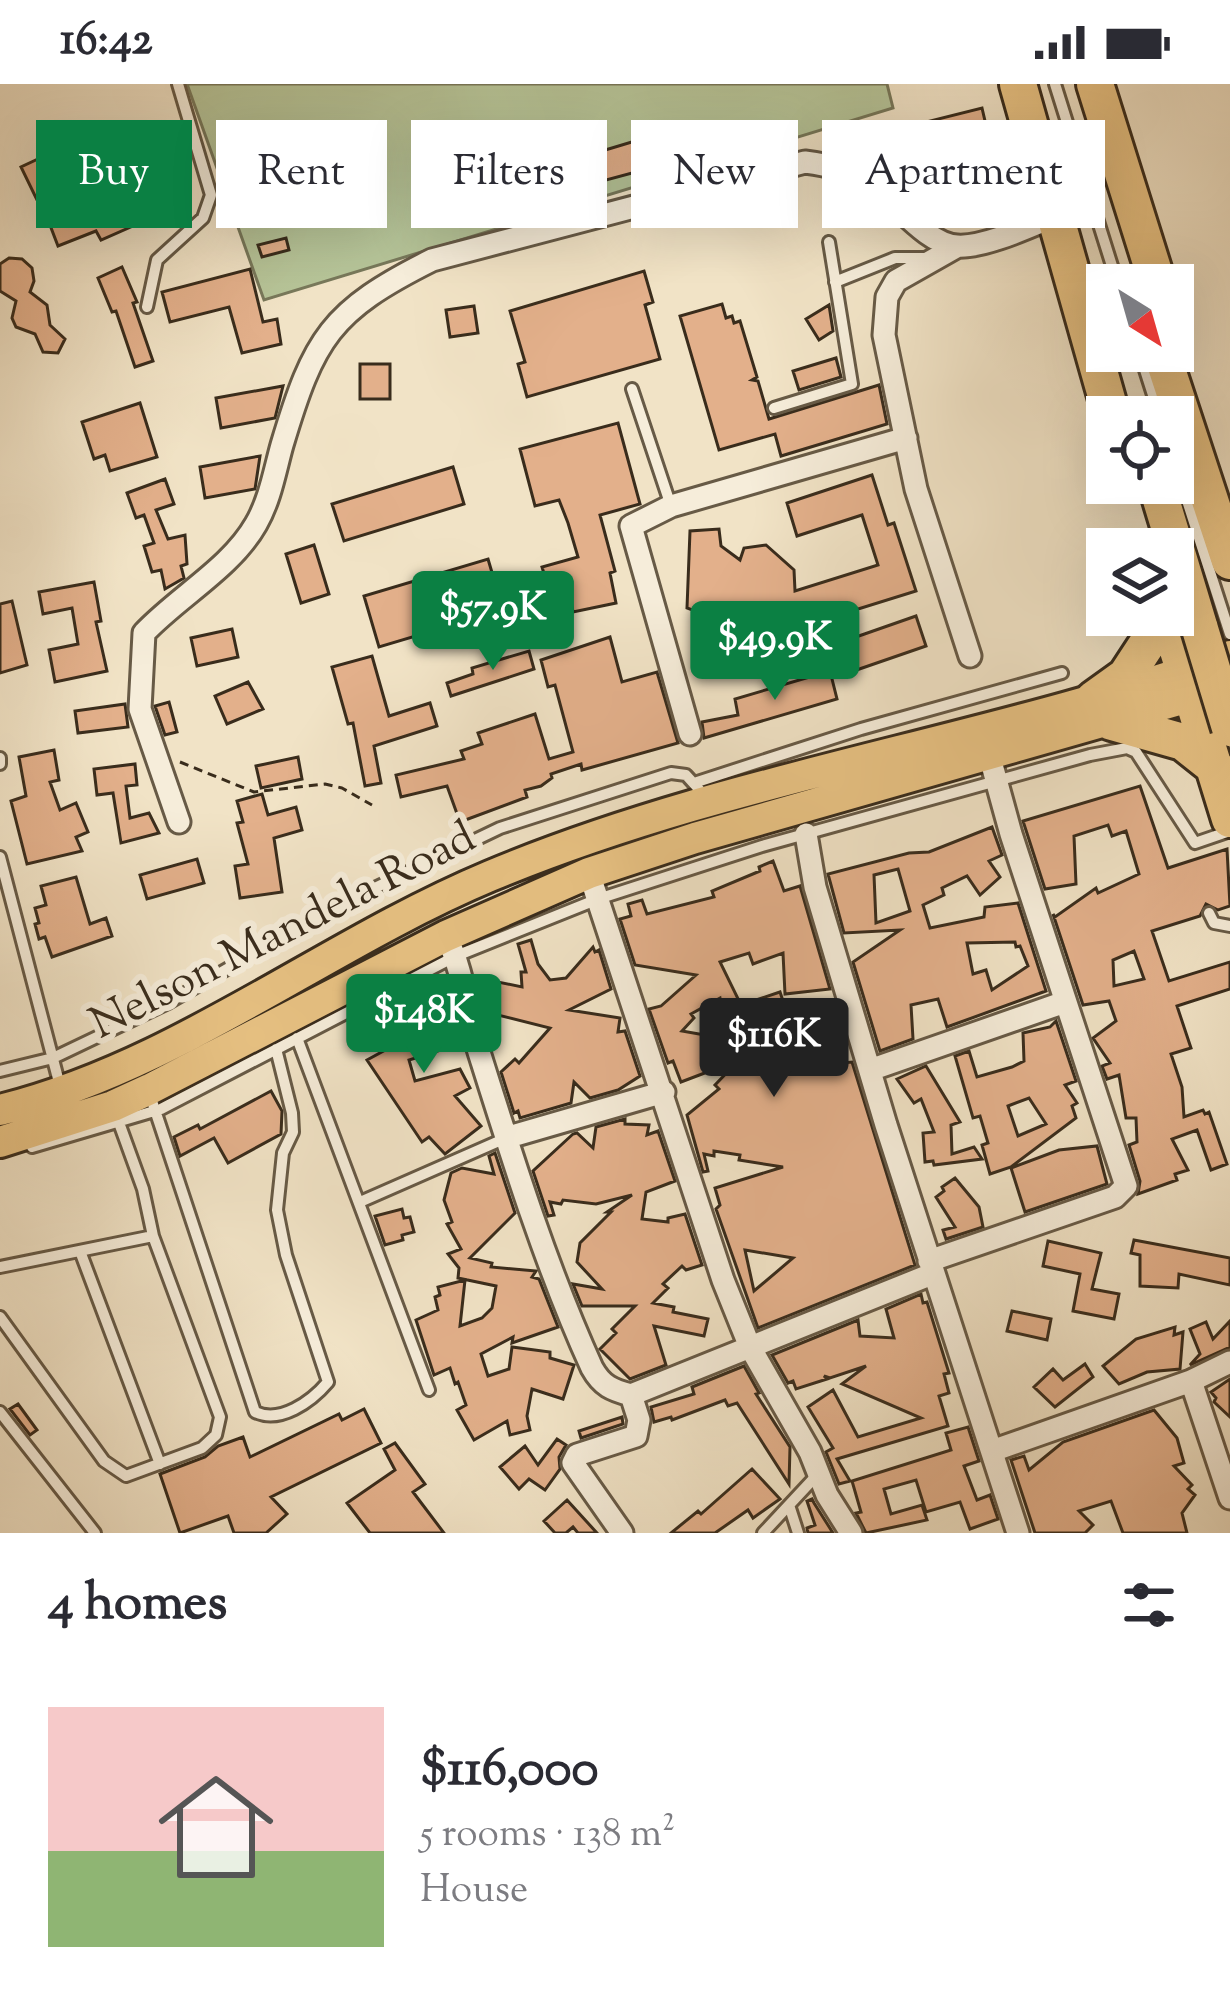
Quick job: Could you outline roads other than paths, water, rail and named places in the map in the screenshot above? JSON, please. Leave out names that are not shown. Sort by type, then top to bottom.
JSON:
[{"type":"highway","points":[[1018,84],[1028,120]]},
{"type":"highway","points":[[1033,84],[1089,264]]},
{"type":"highway","points":[[1077,84],[1133,264]]},
{"type":"highway","points":[[1095,84],[1151,264]]},
{"type":"highway","points":[[1058,228],[1106,396]]},
{"type":"highway","points":[[1168,372],[1230,561]]},
{"type":"highway","points":[[1188,372],[1230,492]]},
{"type":"highway","points":[[1194,631],[1230,728]]},
{"type":"highway","points":[[1171,636],[1144,653],[1103,711],[1183,742],[1217,770]]},
{"type":"highway","points":[[1191,636],[1190,684],[1230,819]]},
{"type":"main road","name":"Nelson Mandela Road","points":[[1190,684],[1230,656]]},
{"type":"main road","name":"Nelson Mandela Road","points":[[0,1110],[167,1049],[328,955],[489,876],[701,792],[1103,711],[1190,684],[1230,684]]},
{"type":"main road","name":"Nelson Mandela Road","points":[[0,1142],[116,1115],[152,1100],[451,946],[694,838],[992,767],[1103,711]]},
{"type":"street","points":[[179,822],[140,709],[144,633],[239,547],[256,524],[305,369],[337,321],[379,287],[432,260],[805,162],[836,165],[956,247]]},
{"type":"street","points":[[970,656],[927,529],[884,335],[885,310],[896,281],[934,258],[1025,228]]},
{"type":"street","points":[[690,734],[631,526],[671,506],[906,438]]},
{"type":"street","points":[[451,946],[478,1050],[592,1368],[599,1382],[631,1395],[931,1267],[1115,1197],[1126,1186],[992,767]]},
{"type":"street","points":[[806,834],[815,887],[870,1070],[1018,1533]]},
{"type":"street","points":[[593,886],[664,1092],[698,1211],[750,1347],[851,1533]]},
{"type":"street","points":[[870,1070],[1065,1002]]},
{"type":"street","points":[[509,1137],[664,1092]]},
{"type":"street","points":[[992,1451],[1191,1381],[1230,1362]]},
{"type":"street","points":[[1191,1381],[1230,1498]]},
{"type":"street","points":[[622,1533],[573,1463],[577,1455],[636,1436],[639,1420],[631,1395]]},
{"type":"lane","points":[[147,307],[157,260],[203,218],[211,195],[178,84]]},
{"type":"lane","points":[[1054,84],[1111,264]]},
{"type":"lane","points":[[774,408],[852,384],[829,242]]},
{"type":"lane","points":[[835,281],[895,258],[934,258]]},
{"type":"lane","points":[[632,389],[671,506]]},
{"type":"lane","points":[[0,1071],[53,1058],[168,1003],[332,909],[500,828],[652,776],[686,775],[701,792],[861,729],[1062,673]]},
{"type":"lane","points":[[593,886],[806,834],[992,767],[1132,749],[1195,842],[1192,860]]},
{"type":"lane","points":[[1195,842],[1230,831]]},
{"type":"lane","points":[[0,857],[61,1091]]},
{"type":"lane","points":[[1209,913],[1214,922],[1230,926]]},
{"type":"lane","points":[[276,1049],[292,1113],[277,1210],[286,1255],[328,1382],[283,1415],[268,1418],[254,1412],[152,1100],[276,1049],[451,946]]},
{"type":"lane","points":[[297,1038],[429,1390]]},
{"type":"lane","points":[[0,1155],[116,1115],[143,1189],[153,1236],[220,1418],[216,1435],[202,1448],[160,1464],[126,1476],[116,1472],[0,1317]]},
{"type":"lane","points":[[360,1202],[509,1137]]},
{"type":"lane","points":[[0,1267],[153,1236]]},
{"type":"lane","points":[[80,1251],[160,1464]]},
{"type":"lane","points":[[0,1412],[95,1533]]},
{"type":"lane","points":[[763,1533],[817,1475]]},
{"type":"lane","points":[[789,1504],[798,1533]]}]
